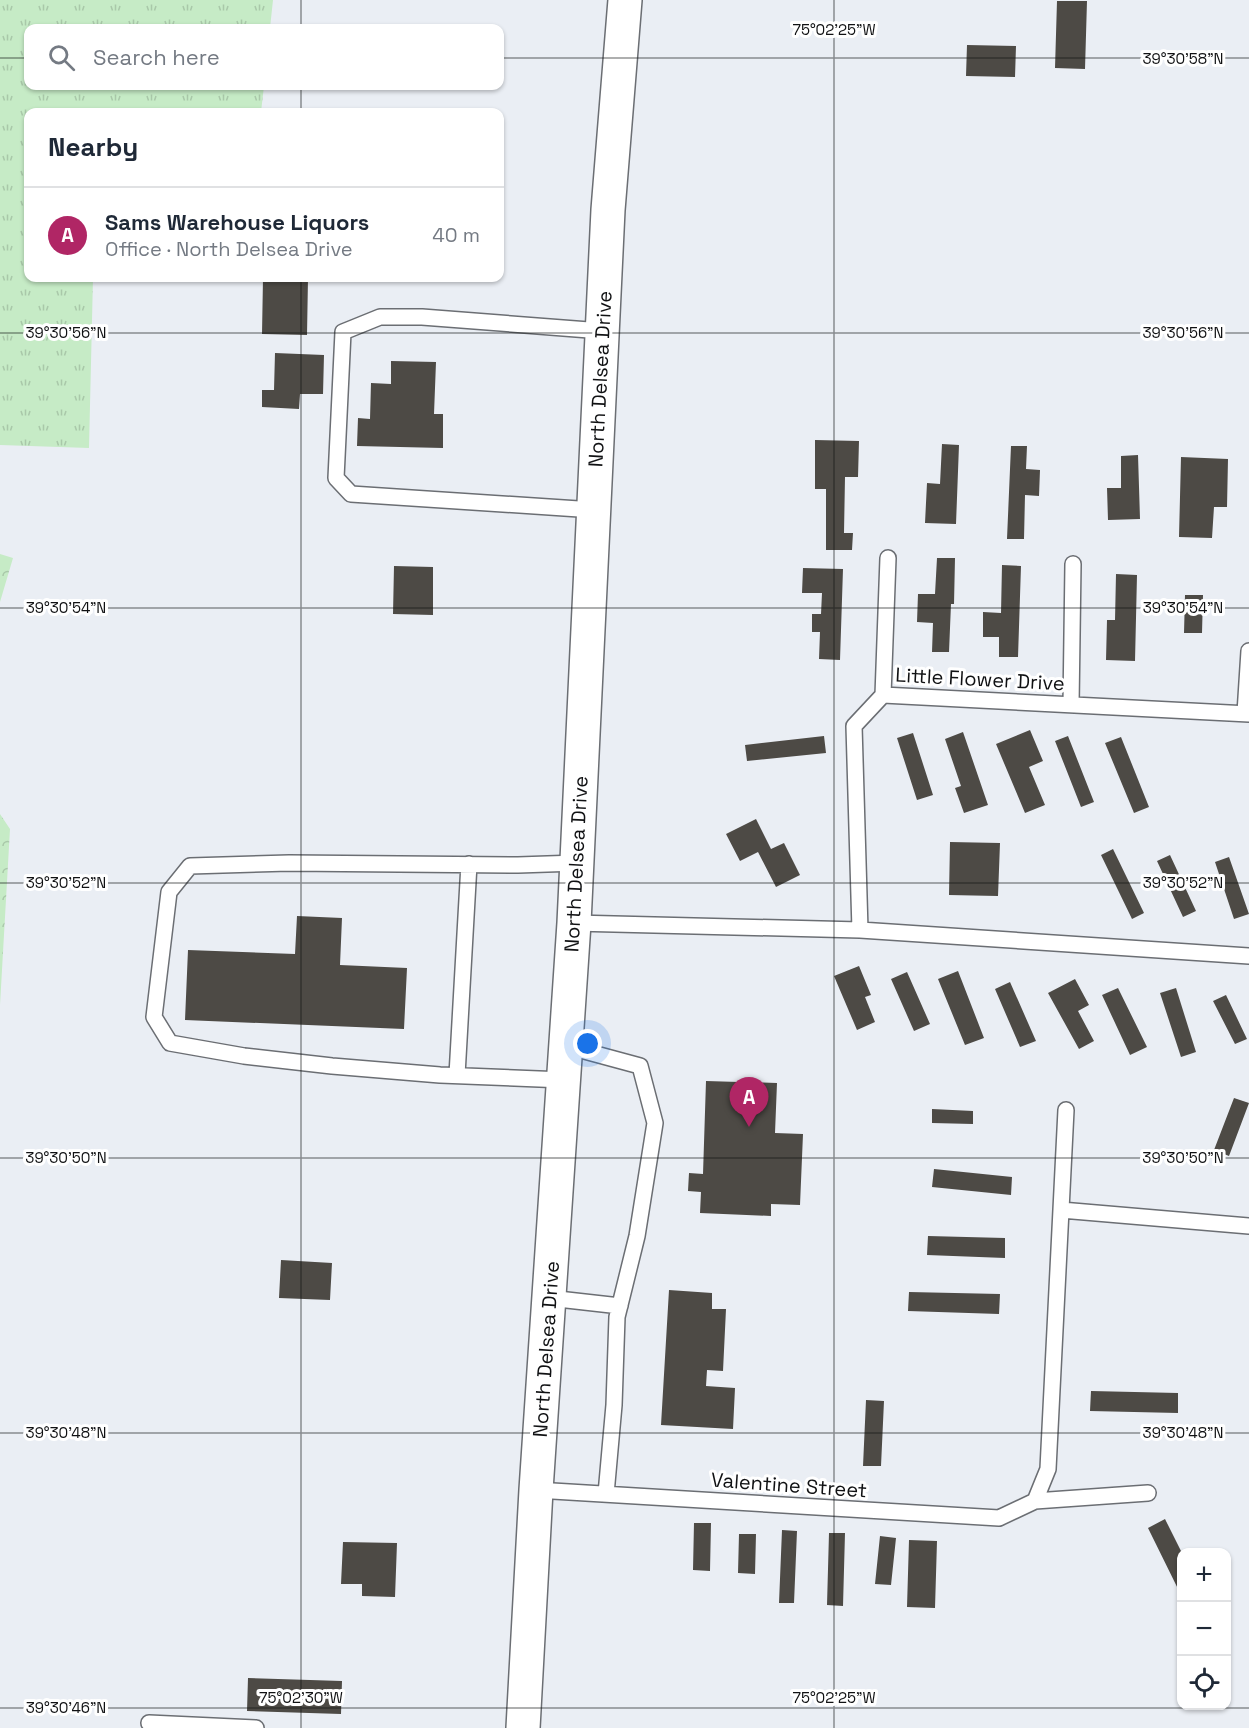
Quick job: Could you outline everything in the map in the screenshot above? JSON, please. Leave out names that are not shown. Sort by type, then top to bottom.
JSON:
[{"type":"main road","name":"North Delsea Drive","points":[[523,1728],[536,1490],[574,923],[608,210],[625,0]]},
{"type":"lane","points":[[594,510],[351,494],[336,478],[343,332],[380,317],[422,317],[602,331]]},
{"type":"lane","points":[[883,695],[888,558]]},
{"type":"lane","points":[[1071,705],[1073,564]]},
{"type":"lane","points":[[1247,714],[1249,651]]},
{"type":"lane","name":"Little Flower Drive","points":[[860,930],[854,726],[883,695],[1247,714]]},
{"type":"lane","points":[[564,1080],[332,1066],[244,1056],[171,1043],[154,1017],[169,892],[190,866],[288,863],[577,863]]},
{"type":"lane","points":[[457,1075],[469,864]]},
{"type":"lane","points":[[574,923],[860,930],[1249,956]]},
{"type":"lane","points":[[566,1046],[640,1066],[655,1123],[637,1236],[617,1317],[614,1405],[606,1494]]},
{"type":"lane","points":[[1035,1501],[1048,1468],[1066,1110]]},
{"type":"lane","points":[[1061,1210],[1249,1226]]},
{"type":"lane","points":[[549,1298],[620,1306]]},
{"type":"lane","name":"Valentine Street","points":[[536,1490],[999,1518],[1035,1501],[1148,1493]]},
{"type":"lane","points":[[149,1723],[256,1728]]},
{"type":"green space","points":[[0,0],[273,0],[270,24],[24,24],[24,90],[264,90],[261,108],[24,108],[24,282],[93,282],[89,448],[0,445]]},
{"type":"green space","points":[[0,554],[13,558],[0,602]]},
{"type":"green space","points":[[0,814],[10,829],[0,1005]]},
{"type":"building","points":[[1057,1],[1087,1],[1085,69],[1055,68]]},
{"type":"building","points":[[967,45],[1016,46],[1015,77],[966,76]]},
{"type":"building","points":[[263,282],[308,282],[307,335],[262,334]]},
{"type":"building","points":[[275,353],[324,355],[323,394],[300,394],[299,409],[262,407],[262,390],[274,390]]},
{"type":"building","points":[[391,361],[436,362],[434,414],[443,414],[443,448],[357,446],[358,418],[370,419],[371,383],[391,384]]},
{"type":"building","points":[[815,440],[859,441],[858,477],[845,477],[844,533],[853,533],[852,550],[826,550],[826,489],[815,489]]},
{"type":"building","points":[[942,444],[959,445],[956,524],[925,523],[927,483],[940,484]]},
{"type":"building","points":[[1011,446],[1027,446],[1026,469],[1040,470],[1039,496],[1025,495],[1024,539],[1007,539]]},
{"type":"building","points":[[1138,455],[1140,519],[1108,520],[1107,488],[1121,488],[1121,456]]},
{"type":"building","points":[[1181,457],[1228,459],[1227,507],[1214,507],[1212,538],[1179,537]]},
{"type":"building","points":[[937,558],[955,558],[954,604],[951,604],[949,652],[932,652],[933,623],[917,622],[918,594],[935,594]]},
{"type":"building","points":[[1002,565],[1021,566],[1018,657],[999,657],[999,637],[983,637],[983,612],[1001,613]]},
{"type":"building","points":[[394,566],[433,567],[433,615],[393,614]]},
{"type":"building","points":[[803,568],[843,569],[840,660],[819,659],[820,632],[812,632],[812,614],[821,614],[822,593],[802,593]]},
{"type":"building","points":[[1116,574],[1137,575],[1135,661],[1106,660],[1107,620],[1115,620]]},
{"type":"building","points":[[1185,595],[1203,595],[1202,633],[1184,633]]},
{"type":"building","points":[[1030,730],[1043,761],[1029,767],[1045,805],[1025,813],[996,744]]},
{"type":"building","points":[[963,732],[988,805],[964,813],[955,788],[961,786],[945,739]]},
{"type":"building","points":[[913,733],[933,795],[917,800],[897,738]]},
{"type":"building","points":[[824,736],[826,753],[747,761],[745,745]]},
{"type":"building","points":[[1068,736],[1094,802],[1081,807],[1055,741]]},
{"type":"building","points":[[1121,737],[1149,807],[1134,813],[1105,743]]},
{"type":"building","points":[[756,819],[771,849],[784,843],[800,875],[776,887],[758,852],[740,861],[726,834]]},
{"type":"building","points":[[950,842],[1000,843],[998,896],[949,895]]},
{"type":"building","points":[[1113,849],[1144,913],[1132,919],[1101,855]]},
{"type":"building","points":[[1170,855],[1196,911],[1183,917],[1157,861]]},
{"type":"building","points":[[1229,857],[1249,914],[1234,919],[1215,862]]},
{"type":"building","points":[[297,916],[342,918],[340,965],[407,968],[404,1029],[185,1020],[188,950],[295,954]]},
{"type":"building","points":[[859,966],[871,995],[865,997],[875,1022],[857,1030],[834,976]]},
{"type":"building","points":[[958,971],[984,1038],[965,1045],[938,979]]},
{"type":"building","points":[[907,972],[930,1024],[914,1031],[891,979]]},
{"type":"building","points":[[1075,979],[1089,1005],[1078,1011],[1094,1041],[1079,1049],[1048,993]]},
{"type":"building","points":[[1010,982],[1036,1041],[1020,1047],[995,989]]},
{"type":"building","points":[[1118,988],[1147,1047],[1130,1055],[1102,995]]},
{"type":"building","points":[[1176,988],[1196,1052],[1181,1057],[1160,993]]},
{"type":"building","points":[[1226,995],[1247,1039],[1235,1044],[1213,1001]]},
{"type":"building","points":[[706,1081],[777,1083],[775,1133],[803,1134],[800,1205],[771,1204],[771,1216],[700,1213],[701,1192],[688,1191],[689,1173],[703,1174]]},
{"type":"building","points":[[1234,1098],[1249,1103],[1229,1156],[1214,1150]]},
{"type":"building","points":[[932,1109],[973,1111],[973,1124],[932,1123]]},
{"type":"building","points":[[934,1169],[1012,1177],[1011,1195],[932,1187]]},
{"type":"building","points":[[928,1236],[1005,1238],[1005,1258],[927,1255]]},
{"type":"building","points":[[281,1260],[332,1263],[330,1300],[279,1298]]},
{"type":"building","points":[[669,1290],[712,1293],[712,1309],[726,1309],[723,1371],[707,1370],[706,1386],[735,1388],[733,1429],[661,1425]]},
{"type":"building","points":[[909,1292],[1000,1294],[999,1314],[908,1311]]},
{"type":"building","points":[[1091,1391],[1178,1393],[1178,1413],[1090,1411]]},
{"type":"building","points":[[866,1400],[884,1401],[881,1466],[863,1466]]},
{"type":"building","points":[[1165,1519],[1180,1548],[1177,1548],[1177,1587],[1148,1528]]},
{"type":"building","points":[[694,1523],[711,1523],[710,1571],[693,1570]]},
{"type":"building","points":[[782,1530],[797,1531],[794,1603],[779,1603]]},
{"type":"building","points":[[829,1533],[845,1533],[843,1606],[827,1605]]},
{"type":"building","points":[[739,1534],[756,1534],[755,1574],[738,1573]]},
{"type":"building","points":[[880,1536],[896,1538],[891,1585],[875,1584]]},
{"type":"building","points":[[909,1540],[937,1541],[935,1608],[907,1607]]},
{"type":"building","points":[[343,1542],[397,1543],[395,1597],[362,1596],[362,1584],[341,1584]]},
{"type":"building","points":[[248,1678],[342,1681],[341,1714],[247,1711]]},
{"type":"place","name":"Sams Warehouse Liquors","points":[[749,1127]]}]
